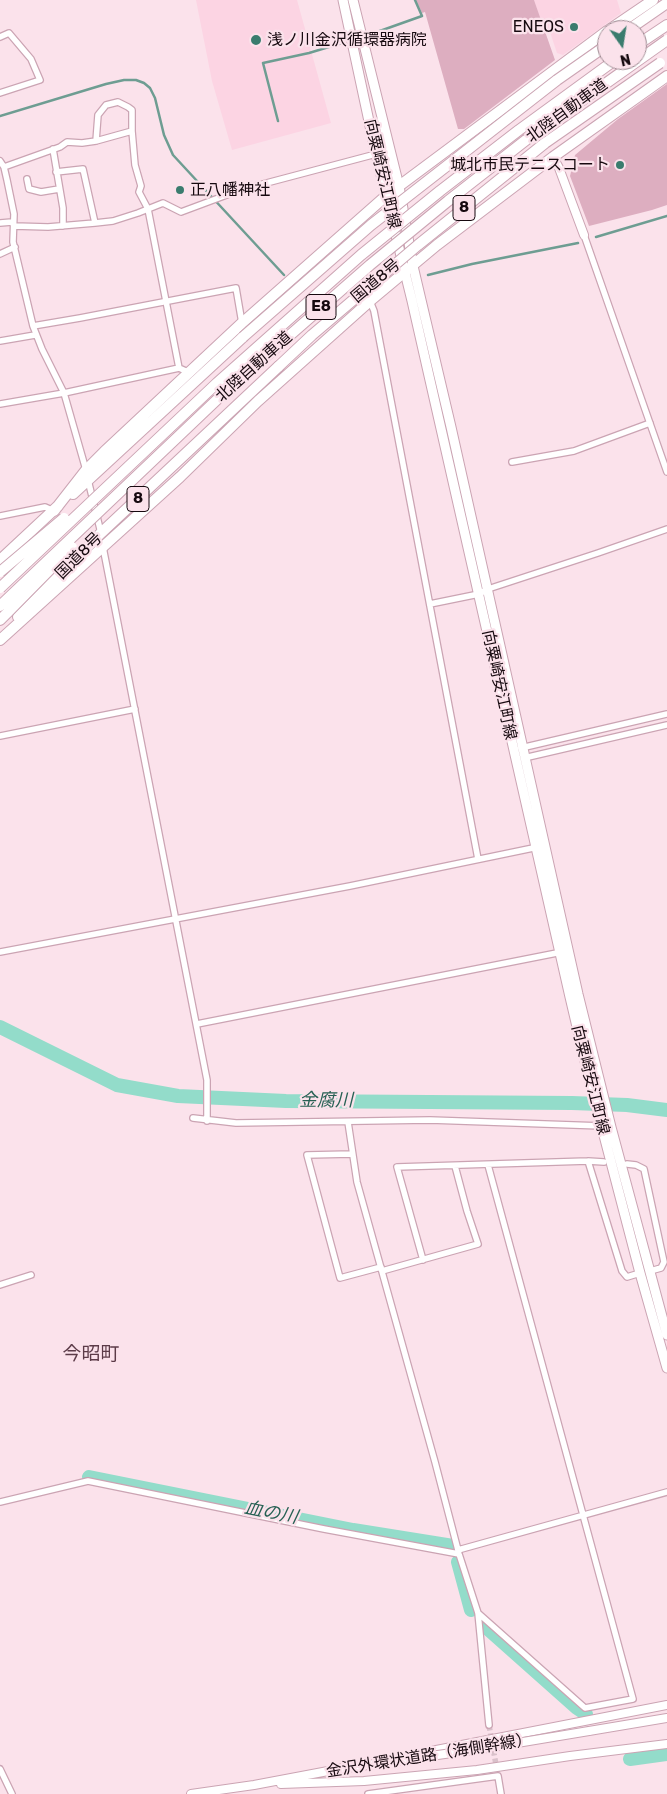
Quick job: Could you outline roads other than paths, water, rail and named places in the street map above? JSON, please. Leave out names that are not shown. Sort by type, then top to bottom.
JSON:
[{"type":"highway","points":[[640,20],[660,3]]},
{"type":"highway","points":[[627,20],[660,3]]},
{"type":"highway","points":[[647,38],[667,25]]},
{"type":"highway","points":[[0,560],[54,511],[183,370],[242,323],[387,195],[597,38]]},
{"type":"highway","name":"北陸自動車道","points":[[0,606],[294,330],[370,265],[448,201],[590,94],[667,40]]},
{"type":"highway","points":[[87,475],[371,225],[557,80],[597,52]]},
{"type":"highway","name":"国道8号","points":[[0,636],[102,533],[312,335],[418,245],[545,144],[664,60]]},
{"type":"highway","name":"北陸自動車道","points":[[0,588],[246,356],[368,250],[519,130],[601,70]]},
{"type":"highway","points":[[0,640],[180,477],[258,401],[370,301],[437,246],[553,158],[667,76]]},
{"type":"highway","points":[[0,572],[84,502],[147,444],[176,421]]},
{"type":"highway","points":[[0,620],[155,459]]},
{"type":"main road","name":"向粟崎安江町線","points":[[342,0],[376,154],[409,269],[488,589],[545,845],[564,951]]},
{"type":"main road","name":"向粟崎安江町線","points":[[353,0],[399,186],[409,269],[535,847],[564,951],[640,1273],[667,1368]]},
{"type":"main road","name":"向粟崎安江町線","points":[[606,1127],[650,1271],[667,1335]]},
{"type":"street","points":[[0,37],[8,33],[32,59],[40,80],[0,93]]},
{"type":"street","points":[[0,404],[183,370],[165,300],[158,254],[148,209],[139,192],[141,186],[135,165],[132,110],[118,102],[106,104],[98,115],[96,141]]},
{"type":"street","points":[[4,166],[60,147],[66,142],[82,143],[96,141],[132,131]]},
{"type":"street","points":[[53,149],[63,208],[63,226]]},
{"type":"street","points":[[0,222],[12,222],[14,226],[63,226],[96,223],[113,220],[163,203],[181,212],[213,198],[376,154]]},
{"type":"street","points":[[553,158],[559,168],[584,235],[667,472]]},
{"type":"street","points":[[0,161],[4,166],[14,214],[15,247],[32,326],[64,392],[102,533]]},
{"type":"street","points":[[56,172],[83,169],[96,223]]},
{"type":"street","points":[[27,179],[29,189],[41,192],[59,190]]},
{"type":"street","points":[[0,254],[15,247]]},
{"type":"street","points":[[32,326],[236,288],[242,323]]},
{"type":"street","points":[[370,301],[374,311],[478,859]]},
{"type":"street","points":[[0,341],[36,335]]},
{"type":"street","points":[[512,462],[574,451],[650,423]]},
{"type":"street","points":[[0,516],[45,507],[54,511]]},
{"type":"street","points":[[430,604],[479,594],[488,589],[598,554],[667,528]]},
{"type":"street","points":[[103,547],[197,1024],[207,1080],[207,1119]]},
{"type":"street","points":[[0,736],[135,709]]},
{"type":"street","points":[[514,754],[523,747],[667,714]]},
{"type":"street","points":[[514,754],[525,758],[667,725]]},
{"type":"street","points":[[0,952],[350,886],[545,845]]},
{"type":"street","points":[[197,1024],[564,951]]},
{"type":"street","points":[[194,1118],[236,1123],[430,1120],[606,1127]]},
{"type":"street","points":[[348,1122],[356,1182],[382,1269],[458,1552],[478,1613],[489,1725]]},
{"type":"street","points":[[352,1154],[307,1155],[340,1278],[423,1260],[478,1244],[466,1211],[455,1166]]},
{"type":"street","points":[[588,1161],[622,1271],[627,1277],[640,1273]]},
{"type":"street","points":[[423,1260],[397,1167],[604,1162]]},
{"type":"street","points":[[627,1164],[636,1165],[644,1169],[664,1262],[661,1268],[650,1271]]},
{"type":"street","points":[[478,1613],[585,1708],[633,1699],[488,1165]]},
{"type":"street","points":[[0,1285],[31,1275]]},
{"type":"street","points":[[0,1502],[88,1481],[324,1530],[458,1552],[667,1492]]},
{"type":"street","points":[[339,1769],[667,1705]]},
{"type":"street","name":"金沢外環状道路（海側幹線）","points":[[191,1794],[667,1718]]},
{"type":"street","points":[[254,1785],[364,1781],[477,1770],[667,1744]]},
{"type":"street","points":[[0,1769],[12,1794]]},
{"type":"street","points":[[368,1794],[498,1776],[501,1794]]},
{"type":"waterway","points":[[377,32],[422,16],[415,0]]},
{"type":"waterway","points":[[278,121],[263,63],[309,53],[342,43]]},
{"type":"waterway","points":[[0,116],[106,84],[124,80],[136,80],[144,83],[150,88],[155,98],[164,135],[173,155],[284,275]]},
{"type":"waterway","points":[[596,237],[667,216]]},
{"type":"waterway","points":[[428,275],[472,264],[578,243]]},
{"type":"waterway","name":"金腐川","points":[[0,1027],[117,1085],[178,1096],[286,1101],[572,1103],[627,1105],[667,1110]]},
{"type":"waterway","name":"血の川","points":[[89,1477],[353,1530],[453,1546]]},
{"type":"waterway","name":"血の川","points":[[458,1562],[471,1610]]},
{"type":"waterway","name":"血の川","points":[[487,1628],[586,1714]]},
{"type":"waterway","name":"血の川","points":[[630,1759],[667,1754]]},
{"type":"tunnel","points":[[489,1725],[498,1776]]},
{"type":"place","name":"ENEOS","points":[[574,27]]},
{"type":"place","name":"浅ノ川金沢循環器病院","points":[[256,40]]},
{"type":"place","name":"城北市民テニスコート","points":[[620,165]]},
{"type":"place","name":"正八幡神社","points":[[180,190]]},
{"type":"district","name":"今昭町","points":[[91,1355]]}]
